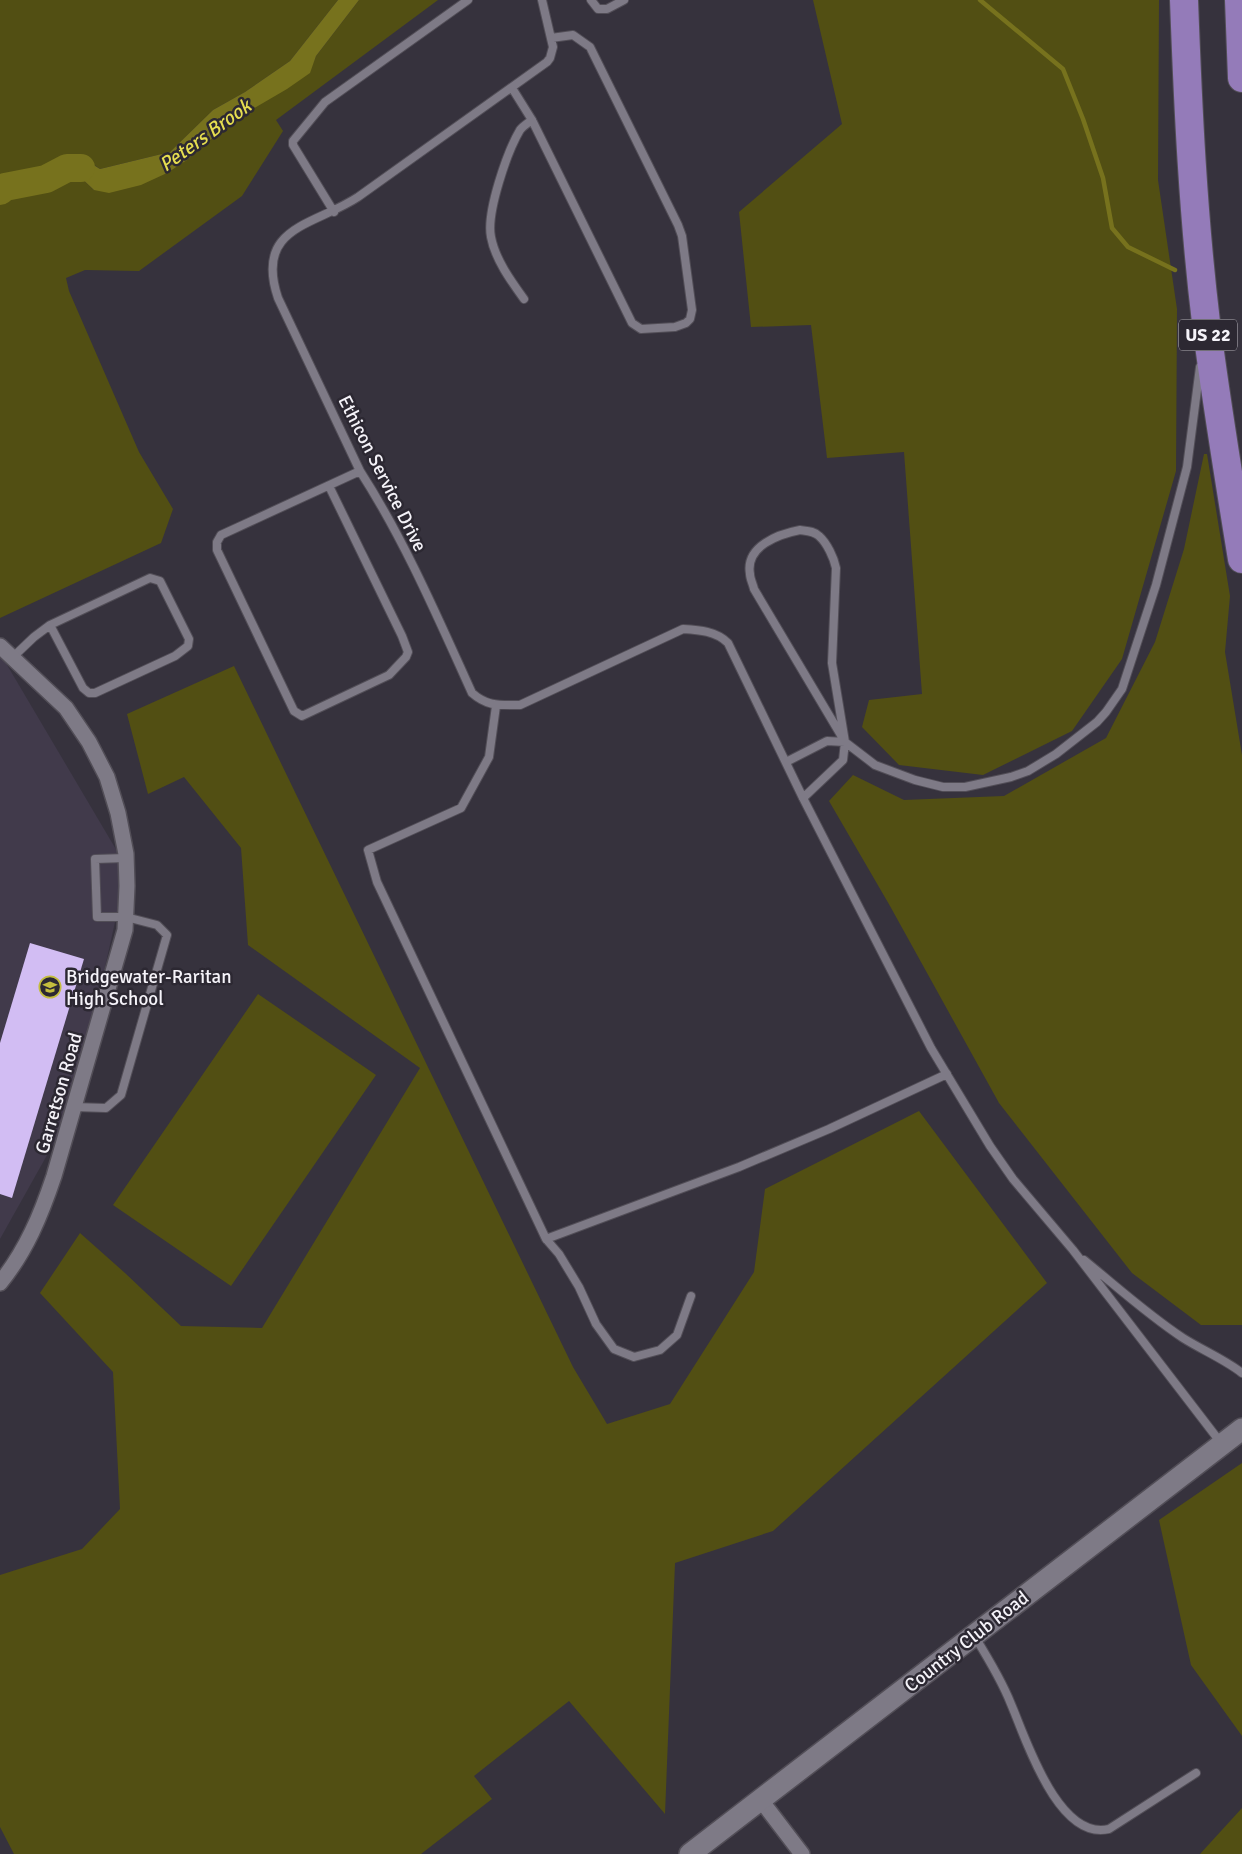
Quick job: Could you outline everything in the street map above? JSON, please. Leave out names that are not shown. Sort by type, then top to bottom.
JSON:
[{"type":"highway","name":"US 22","points":[[1184,0],[1188,109],[1206,323],[1242,559]]},
{"type":"highway","points":[[1239,0],[1242,78]]},
{"type":"street","name":"Garretson Road","points":[[0,646],[66,708],[89,742],[107,778],[118,812],[126,858],[128,886],[125,930],[54,1176],[41,1215],[26,1245],[0,1282]]},
{"type":"street","name":"Country Club Road","points":[[690,1854],[1242,1429]]},
{"type":"street","points":[[760,1799],[802,1854]]},
{"type":"lane","points":[[334,212],[293,145],[293,141],[325,102],[468,0]]},
{"type":"lane","name":"Ethicon Service Drive","points":[[496,706],[481,700],[472,693],[402,546],[376,496],[360,471],[278,298],[273,285],[273,262],[278,248],[286,235],[296,228],[334,212],[358,197],[512,88],[550,58],[553,47],[542,0]]},
{"type":"lane","points":[[591,0],[598,9],[606,9],[624,0]]},
{"type":"lane","points":[[512,88],[532,120],[632,323],[641,329],[675,327],[686,323],[690,319],[692,310],[682,236],[678,225],[590,46],[573,35],[551,38]]},
{"type":"lane","points":[[524,298],[510,279],[494,248],[491,238],[490,221],[499,184],[514,143],[521,128],[532,120]]},
{"type":"lane","points":[[1202,352],[1206,323]]},
{"type":"lane","points":[[803,798],[844,760],[845,742],[832,664],[835,560],[819,536],[811,531],[787,533],[763,543],[756,550],[749,572],[754,589],[845,742],[875,765],[914,780],[944,787],[965,787],[1012,777],[1028,771],[1056,754],[1097,722],[1122,689],[1156,586],[1187,467],[1201,361]]},
{"type":"lane","points":[[329,486],[407,646],[408,652],[406,657],[384,679],[302,716],[294,711],[216,545],[218,539],[222,536],[360,471]]},
{"type":"lane","points":[[13,657],[50,625],[150,578],[160,581],[189,639],[188,646],[175,656],[95,693],[88,693],[83,688],[50,625]]},
{"type":"lane","points":[[691,1296],[677,1335],[660,1350],[634,1357],[614,1349],[596,1324],[579,1287],[559,1254],[546,1240],[376,882],[368,850],[461,808],[489,757],[496,706],[520,705],[683,629],[700,630],[722,637],[728,643],[803,798],[931,1048],[990,1146],[1013,1179],[1072,1250],[1222,1444]]},
{"type":"lane","points":[[786,762],[827,741],[845,742]]},
{"type":"lane","points":[[74,1107],[106,1108],[121,1095],[167,935],[157,925],[126,918],[97,917],[95,859],[126,858]]},
{"type":"lane","points":[[546,1240],[739,1168],[829,1129],[947,1074]]},
{"type":"lane","points":[[1072,1250],[1141,1307],[1182,1337],[1242,1373]]},
{"type":"lane","points":[[1233,1366],[1242,1368]]},
{"type":"lane","points":[[974,1635],[1003,1687],[1036,1767],[1052,1796],[1068,1814],[1086,1826],[1101,1831],[1109,1829],[1196,1773]]},
{"type":"shaded area","points":[[0,0],[338,0],[290,61],[245,92],[213,110],[170,152],[100,169],[90,162],[46,178],[76,173],[94,190],[212,138],[232,121],[309,73],[316,56],[359,0],[438,0],[276,120],[283,131],[242,196],[139,271],[85,270],[66,278],[69,291],[139,452],[173,509],[161,543],[0,618]]},
{"type":"shaded area","points":[[813,0],[1159,0],[1158,180],[1177,309],[1176,471],[1122,659],[1072,731],[983,775],[899,765],[862,727],[869,700],[922,694],[904,452],[827,458],[811,325],[751,327],[739,212],[842,124]]},
{"type":"shaded area","points":[[1204,454],[1207,454],[1230,596],[1225,652],[1242,755],[1242,1325],[1201,1325],[1132,1273],[999,1103],[890,906],[829,801],[853,775],[904,800],[1004,796],[1106,738],[1155,642],[1184,549]]},
{"type":"shaded area","name":"Bridgewater-Raritan High School","points":[[0,653],[127,868],[74,1107],[0,1239]]},
{"type":"shaded area","points":[[234,666],[573,1367],[607,1424],[670,1404],[754,1272],[765,1189],[919,1111],[1047,1283],[773,1531],[675,1563],[665,1814],[569,1701],[474,1776],[492,1799],[421,1854],[14,1854],[0,1827],[0,1575],[82,1549],[120,1509],[113,1372],[40,1293],[80,1233],[181,1326],[262,1328],[420,1068],[248,945],[241,848],[184,777],[148,794],[127,714]]},
{"type":"shaded area","points":[[258,994],[376,1075],[231,1286],[113,1205]]},
{"type":"shaded area","points":[[1242,1463],[1242,1736],[1191,1665],[1159,1520]]},
{"type":"shaded area","points":[[1242,1808],[1242,1854],[1200,1854]]},
{"type":"water","points":[[338,0],[359,0],[316,56],[310,73],[287,89],[232,121],[187,160],[167,173],[141,185],[109,193],[94,190],[76,173],[62,174],[46,179],[58,166],[71,160],[85,161],[100,169],[170,152],[213,110],[245,92],[290,61]]},
{"type":"building","points":[[30,943],[84,959],[12,1198],[0,1194],[0,1043]]},
{"type":"waterway","points":[[980,0],[1063,69],[1083,119],[1103,178],[1112,228],[1128,247],[1175,270]]},
{"type":"waterway","name":"Peters Brook","points":[[0,191],[5,187],[46,179],[67,168],[81,168]]},
{"type":"place","name":"Bridgewater-Raritan High School","points":[[50,987]]}]
